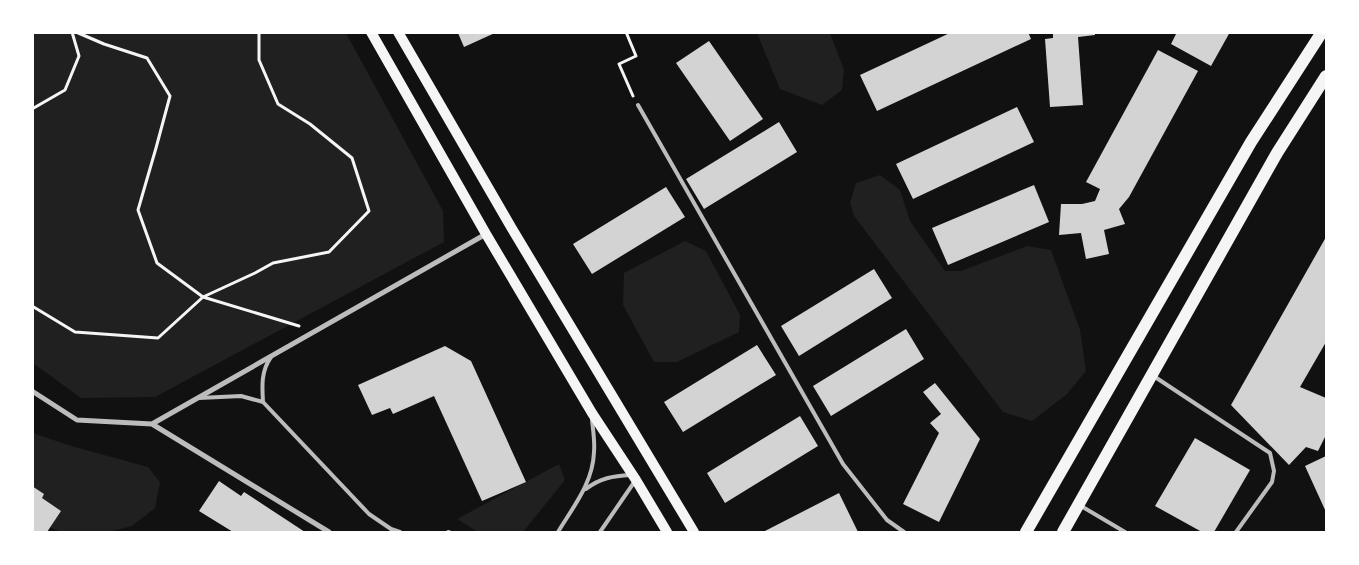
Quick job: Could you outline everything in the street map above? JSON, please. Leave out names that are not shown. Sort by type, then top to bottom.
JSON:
[{"type":"main road","points":[[371,32],[486,234],[592,413],[634,477],[666,532]]},
{"type":"main road","points":[[398,32],[511,227],[694,532]]},
{"type":"main road","points":[[1026,532],[1251,142],[1322,32]]},
{"type":"main road","points":[[1063,532],[1277,153],[1326,76]]},
{"type":"street","points":[[152,424],[486,234]]},
{"type":"street","points":[[32,391],[77,420],[152,424],[329,532]]},
{"type":"lane","points":[[638,106],[843,464],[887,520],[904,532]]},
{"type":"lane","points":[[263,402],[262,385],[266,365],[274,354]]},
{"type":"lane","points":[[1152,375],[1270,453],[1274,471],[1272,482],[1236,532]]},
{"type":"lane","points":[[197,399],[242,396],[263,402],[368,514],[391,529],[400,532]]},
{"type":"lane","points":[[558,532],[584,490],[591,474],[594,452],[592,413]]},
{"type":"lane","points":[[584,490],[595,481],[615,476],[634,477],[600,532]]},
{"type":"lane","points":[[1079,505],[1125,532]]},
{"type":"path","points":[[32,109],[65,90],[79,56],[72,32]]},
{"type":"path","points":[[76,32],[104,44],[147,58],[170,96],[138,210],[157,263],[203,297],[314,331]]},
{"type":"path","points":[[32,306],[75,332],[158,338],[203,297],[273,263],[329,252],[368,211],[352,158],[310,124],[278,104],[259,60],[260,32]]},
{"type":"path","points":[[626,32],[636,56],[619,64],[638,106]]},
{"type":"shaded area","points":[[32,33],[346,33],[443,211],[444,242],[155,397],[81,398],[33,363]]},
{"type":"shaded area","points":[[757,33],[830,33],[844,70],[842,90],[822,105],[780,89]]},
{"type":"shaded area","points":[[880,175],[900,190],[910,221],[945,271],[961,271],[1027,246],[1051,250],[1080,330],[1086,371],[1067,394],[1032,421],[1003,412],[854,216],[850,203],[856,183]]},
{"type":"shaded area","points":[[685,241],[706,251],[740,315],[739,332],[677,362],[654,362],[623,305],[624,273]]},
{"type":"shaded area","points":[[33,433],[71,446],[148,467],[160,482],[155,508],[132,526],[108,532],[61,532],[33,520]]},
{"type":"shaded area","points":[[559,464],[565,480],[523,532],[478,532],[457,519]]},
{"type":"building","points":[[459,32],[497,32],[464,47]]},
{"type":"building","points":[[952,32],[1028,32],[1031,39],[877,111],[860,75]]},
{"type":"building","points":[[1053,32],[1095,32],[1095,35],[1078,37],[1083,105],[1050,107],[1045,39],[1053,38]]},
{"type":"building","points":[[1177,32],[1230,32],[1211,66],[1171,44]]},
{"type":"building","points":[[709,41],[763,119],[730,141],[676,63]]},
{"type":"building","points":[[1158,50],[1198,71],[1129,197],[1119,209],[1125,224],[1104,230],[1109,254],[1086,259],[1081,233],[1059,235],[1061,204],[1082,204],[1095,201],[1100,189],[1086,182]]},
{"type":"building","points":[[1017,107],[1034,142],[913,199],[896,164]]},
{"type":"building","points":[[779,122],[797,152],[704,209],[686,179]]},
{"type":"building","points":[[1034,185],[1049,222],[948,265],[932,228]]},
{"type":"building","points":[[666,187],[685,217],[592,274],[573,244]]},
{"type":"building","points":[[1326,237],[1326,342],[1300,387],[1326,398],[1326,435],[1318,451],[1306,447],[1289,465],[1231,405]]},
{"type":"building","points":[[874,269],[892,298],[799,356],[781,326]]},
{"type":"building","points":[[906,329],[924,359],[831,416],[813,386]]},
{"type":"building","points":[[757,345],[776,375],[683,432],[664,402]]},
{"type":"building","points":[[445,346],[471,361],[526,482],[482,501],[434,396],[393,414],[390,408],[372,415],[358,385]]},
{"type":"building","points":[[935,383],[980,439],[939,522],[903,504],[939,433],[930,423],[941,414],[923,392]]},
{"type":"building","points":[[800,416],[818,446],[725,503],[707,473]]},
{"type":"building","points":[[1195,438],[1250,470],[1214,532],[1202,532],[1155,506]]},
{"type":"building","points":[[1326,456],[1326,512],[1305,466]]},
{"type":"building","points":[[219,481],[241,496],[244,492],[305,532],[233,532],[199,511]]},
{"type":"building","points":[[32,486],[44,494],[42,498],[61,511],[47,532],[32,532]]},
{"type":"building","points":[[839,493],[858,532],[763,532]]}]
